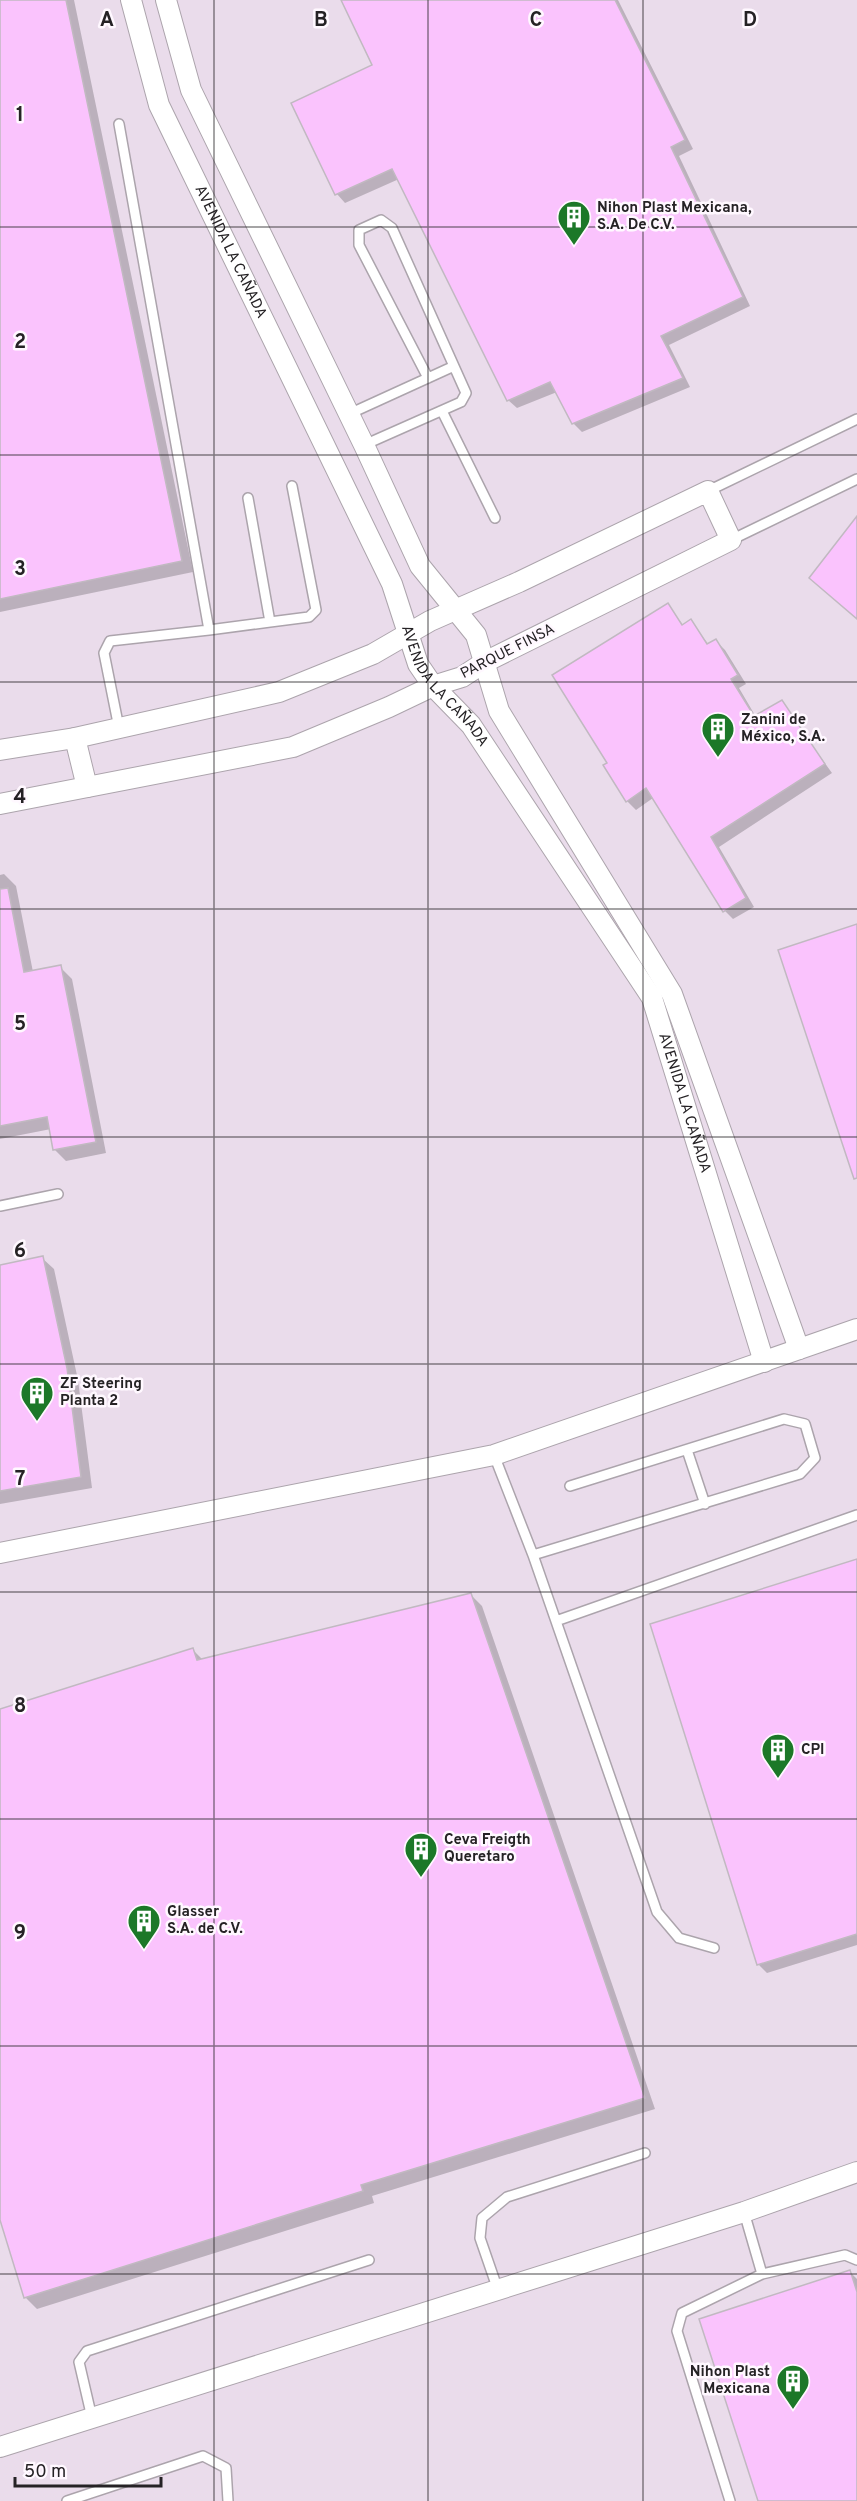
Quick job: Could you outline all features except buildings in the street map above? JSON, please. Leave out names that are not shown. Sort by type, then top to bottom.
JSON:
[{"type":"street","name":"AVENIDA LA CAÑADA","points":[[131,0],[159,105],[392,584],[406,636],[418,664],[433,686],[471,725],[652,998],[764,1362]]},
{"type":"street","points":[[166,0],[191,90],[364,445],[420,566],[476,635],[499,711],[672,994],[799,1349]]},
{"type":"street","points":[[0,750],[75,738],[279,692],[373,654],[430,621],[458,611],[708,491],[731,540]]},
{"type":"street","name":"PARQUE FINSA","points":[[0,804],[293,747],[433,686],[462,677],[485,662],[731,540]]},
{"type":"street","points":[[75,738],[87,787]]},
{"type":"street","points":[[0,1553],[494,1455],[857,1329]]},
{"type":"street","points":[[0,2447],[744,2212],[857,2172]]},
{"type":"lane","points":[[119,124],[209,630]]},
{"type":"lane","points":[[364,445],[461,402],[466,393],[452,367],[392,228],[381,220],[359,230],[359,245],[428,378]]},
{"type":"lane","points":[[349,414],[452,367]]},
{"type":"lane","points":[[442,411],[495,518]]},
{"type":"lane","points":[[708,491],[857,418]]},
{"type":"lane","name":"PARQUE FINSA","points":[[731,540],[857,479]]},
{"type":"lane","points":[[118,728],[104,653],[110,641],[309,617],[316,610],[292,486]]},
{"type":"lane","points":[[249,498],[270,622]]},
{"type":"lane","points":[[0,1206],[58,1194]]},
{"type":"lane","points":[[533,1555],[800,1474],[815,1458],[805,1424],[784,1419],[570,1486]]},
{"type":"lane","points":[[687,1450],[705,1504]]},
{"type":"lane","points":[[494,1455],[533,1555],[657,1911],[679,1938],[714,1948]]},
{"type":"lane","points":[[556,1621],[857,1515]]},
{"type":"lane","points":[[498,2290],[480,2238],[483,2218],[507,2197],[645,2153]]},
{"type":"lane","points":[[744,2212],[762,2274]]},
{"type":"lane","points":[[730,2501],[677,2331],[682,2313],[762,2274],[845,2255],[857,2260]]},
{"type":"lane","points":[[92,2418],[79,2362],[87,2351],[369,2260]]},
{"type":"lane","points":[[67,2501],[203,2456],[226,2468],[228,2501]]},
{"type":"shaded area","points":[[0,0],[857,0],[857,2501],[0,2501]]},
{"type":"place","name":"Nihon Plast Mexicana, S.A. De C.V.","points":[[574,246]]},
{"type":"place","name":"Zanini de México, S.A.","points":[[718,758]]},
{"type":"place","name":"ZF Steering Planta 2","points":[[37,1422]]},
{"type":"place","name":"CPI","points":[[778,1779]]},
{"type":"place","name":"Ceva Freigth Queretaro","points":[[421,1878]]},
{"type":"place","name":"Glasser S.A. de C.V.","points":[[144,1950]]},
{"type":"place","name":"Nihon Plast Mexicana","points":[[793,2410]]}]
